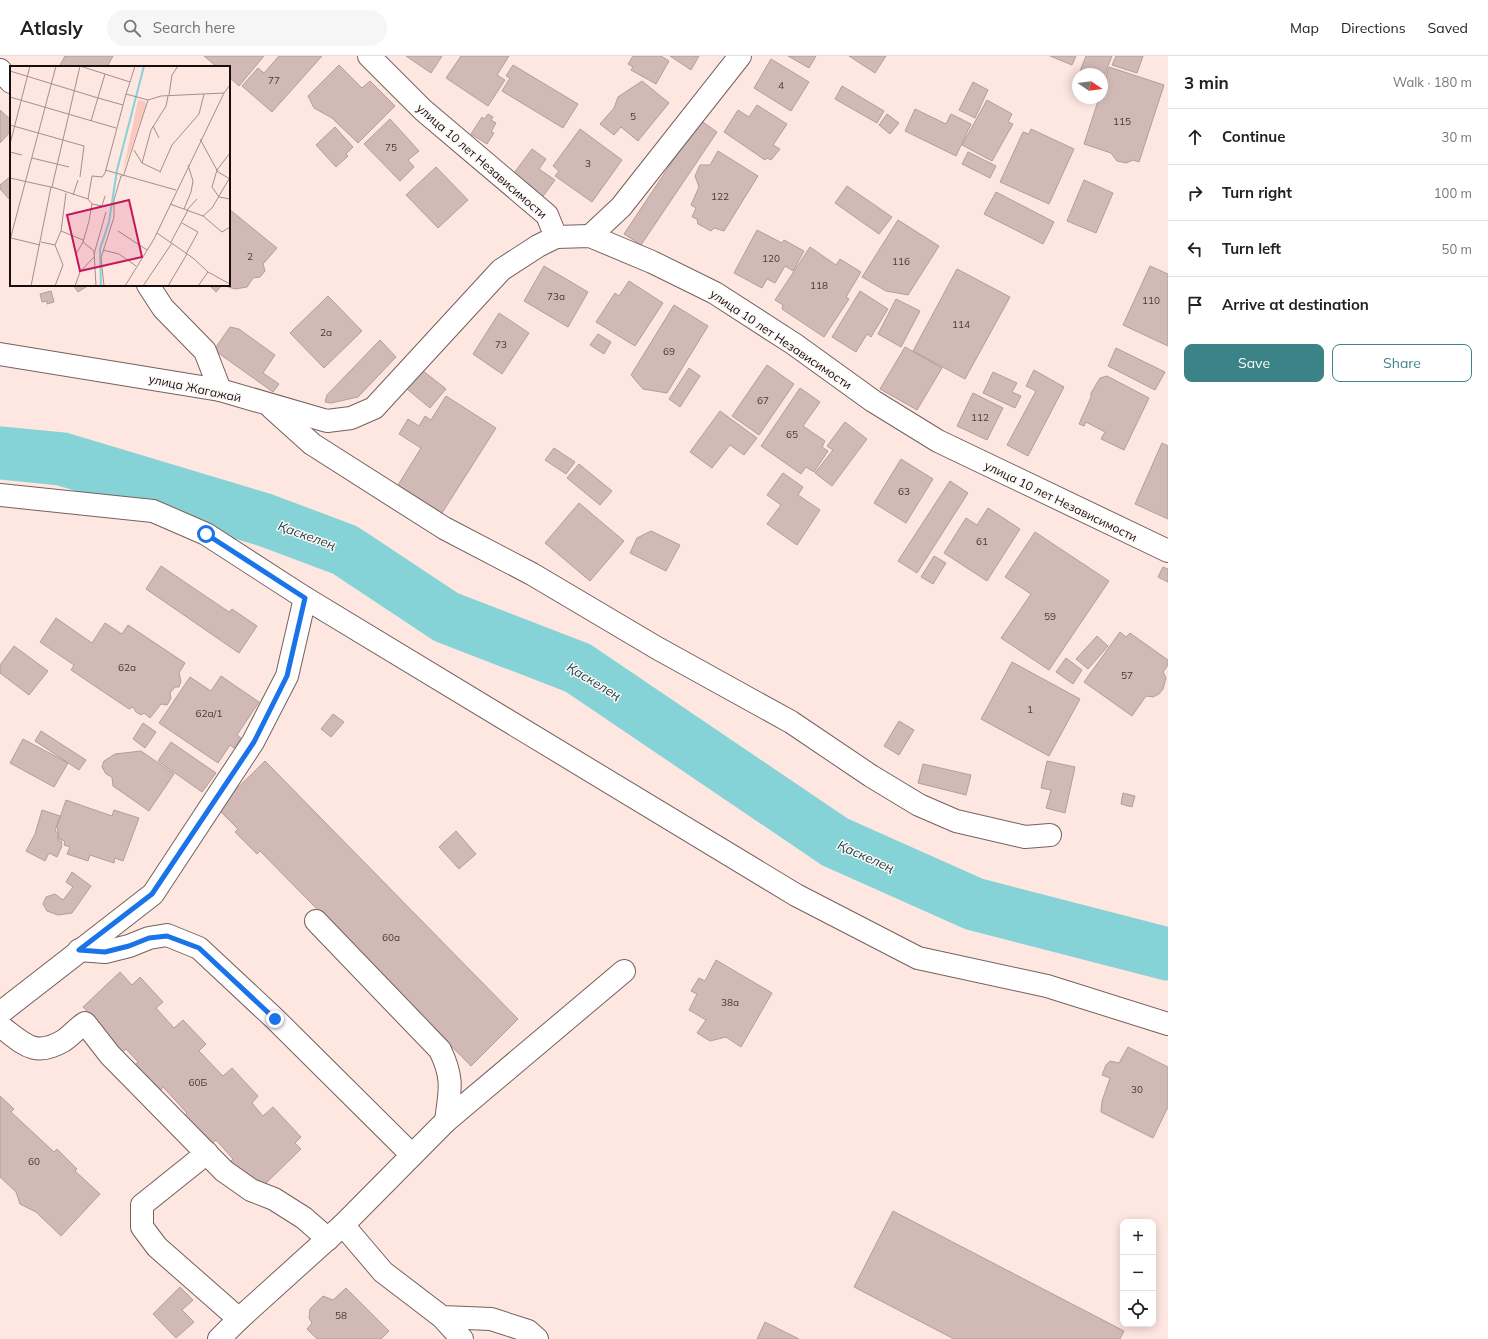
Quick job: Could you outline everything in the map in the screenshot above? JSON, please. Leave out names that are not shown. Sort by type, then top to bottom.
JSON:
[{"type":"street","name":"улица 10 лет Независимости","points":[[369,56],[423,110],[547,215],[556,237],[590,236],[652,262],[715,294],[794,344],[873,401],[938,442],[1168,551]]},
{"type":"street","points":[[590,236],[622,207],[740,56]]},
{"type":"street","points":[[0,70],[10,81]]},
{"type":"street","name":"улица Жагажай","points":[[0,354],[220,390],[327,421],[352,418],[374,408],[398,379],[501,270],[538,246],[556,237]]},
{"type":"street","points":[[149,286],[163,308],[204,351],[220,390]]},
{"type":"street","points":[[268,405],[312,444],[385,492],[444,528],[532,574],[657,648],[791,722],[871,776],[919,805],[956,821],[1025,837],[1050,835]]},
{"type":"street","points":[[0,495],[153,511],[206,534],[305,598],[796,895],[918,958],[1047,986],[1168,1024]]},
{"type":"street","points":[[0,1013],[152,894],[254,742],[287,676],[305,598]]},
{"type":"street","points":[[316,921],[440,1050],[448,1067],[451,1082],[446,1121]]},
{"type":"street","points":[[79,950],[105,952],[129,946],[149,938],[167,936],[199,948],[275,1019],[412,1155]]},
{"type":"street","points":[[220,1339],[239,1319],[335,1232],[446,1121],[624,970]]},
{"type":"street","points":[[0,1026],[23,1044],[36,1050],[50,1047],[65,1040],[85,1023],[110,1056],[224,1171],[251,1190],[274,1198],[304,1218],[335,1232],[383,1272],[442,1317],[462,1339]]},
{"type":"street","points":[[207,1153],[142,1205],[142,1227],[157,1247],[239,1319]]},
{"type":"street","points":[[442,1317],[491,1319],[528,1331],[537,1339]]},
{"type":"building","points":[[65,56],[113,56],[108,66],[60,66]]},
{"type":"building","points":[[204,56],[264,56],[239,86],[230,78],[230,66],[216,66]]},
{"type":"building","points":[[279,56],[322,56],[272,112],[242,86],[258,68],[264,73]]},
{"type":"building","points":[[406,56],[442,56],[431,73]]},
{"type":"building","points":[[461,56],[509,56],[497,75],[505,80],[488,106],[446,78]]},
{"type":"building","points":[[633,56],[661,56],[669,61],[656,84],[631,70],[633,67],[628,64]]},
{"type":"building","points":[[670,56],[699,56],[691,70]]},
{"type":"building","points":[[788,56],[816,56],[809,68]]},
{"type":"building","points":[[849,56],[886,56],[875,73]]},
{"type":"building","points":[[1050,56],[1076,56],[1072,65]]},
{"type":"building","points":[[1086,56],[1112,56],[1107,68],[1081,68]]},
{"type":"building","points":[[1116,56],[1143,56],[1137,73],[1112,65]]},
{"type":"building","points":[[771,59],[809,82],[791,111],[754,88]]},
{"type":"building","points":[[339,65],[362,88],[370,81],[395,106],[358,143],[332,118],[314,108],[308,96]]},
{"type":"building","points":[[513,65],[578,104],[563,128],[502,91],[510,78],[506,76]]},
{"type":"building","points":[[1109,67],[1164,85],[1139,162],[1133,160],[1126,163],[1117,161],[1111,153],[1084,144],[1097,104],[1108,104]]},
{"type":"building","points":[[642,81],[669,103],[638,141],[621,127],[614,135],[600,124],[614,108],[618,97]]},
{"type":"building","points":[[973,82],[988,90],[975,118],[959,110]]},
{"type":"building","points":[[842,86],[884,111],[877,123],[835,99]]},
{"type":"building","points":[[987,100],[1012,114],[1008,122],[1013,124],[992,161],[962,145]]},
{"type":"building","points":[[757,105],[787,124],[773,145],[780,149],[771,160],[767,158],[765,160],[724,132],[738,110],[749,117]]},
{"type":"building","points":[[915,109],[946,124],[951,114],[971,124],[956,156],[905,131]]},
{"type":"building","points":[[0,110],[10,119],[10,132],[0,143]]},
{"type":"building","points":[[488,114],[493,117],[491,120],[496,123],[491,132],[494,133],[487,144],[471,134],[482,117],[484,119]]},
{"type":"building","points":[[887,114],[899,123],[890,134],[879,125]]},
{"type":"building","points":[[390,119],[419,151],[408,160],[414,167],[400,181],[364,144]]},
{"type":"building","points":[[700,120],[717,132],[641,245],[624,234]]},
{"type":"building","points":[[335,127],[353,147],[346,154],[348,156],[336,167],[316,145]]},
{"type":"building","points":[[580,129],[622,160],[592,202],[555,176],[559,171],[553,166]]},
{"type":"building","points":[[1031,129],[1074,149],[1049,204],[1000,182],[1023,132],[1029,134]]},
{"type":"building","points":[[532,149],[546,159],[539,169],[555,180],[541,199],[511,177]]},
{"type":"building","points":[[718,151],[758,176],[724,231],[714,228],[711,231],[698,224],[697,219],[692,217],[696,208],[691,205],[699,187],[695,176],[700,165],[710,165]]},
{"type":"building","points":[[968,152],[996,166],[990,178],[962,164]]},
{"type":"building","points":[[436,167],[468,200],[438,228],[406,195]]},
{"type":"building","points":[[10,177],[10,200],[0,189],[0,185]]},
{"type":"building","points":[[1084,180],[1113,193],[1096,233],[1067,221]]},
{"type":"building","points":[[847,186],[892,217],[879,234],[835,203]]},
{"type":"building","points":[[996,192],[1054,222],[1043,244],[984,214]]},
{"type":"building","points":[[230,210],[277,248],[263,264],[265,271],[260,277],[253,278],[247,287],[235,289],[225,286],[230,286]]},
{"type":"building","points":[[898,220],[939,246],[908,295],[886,291],[862,277]]},
{"type":"building","points":[[757,230],[782,243],[784,240],[804,251],[793,271],[785,266],[775,283],[767,279],[762,288],[734,273]]},
{"type":"building","points":[[810,247],[836,265],[840,259],[861,272],[846,297],[849,299],[824,337],[782,309],[783,305],[775,300]]},
{"type":"building","points":[[544,266],[588,292],[568,327],[524,301]]},
{"type":"building","points":[[1150,266],[1168,274],[1168,346],[1123,325]]},
{"type":"building","points":[[957,269],[1010,297],[965,379],[913,351]]},
{"type":"building","points":[[629,281],[663,303],[635,346],[596,322],[615,293],[619,296]]},
{"type":"building","points":[[74,286],[87,286],[78,292]]},
{"type":"building","points":[[210,286],[221,286],[216,292]]},
{"type":"building","points":[[51,291],[54,302],[47,304],[47,301],[42,302],[40,294]]},
{"type":"building","points":[[860,291],[888,309],[871,337],[867,334],[856,352],[832,337]]},
{"type":"building","points":[[328,296],[362,331],[324,368],[290,333]]},
{"type":"building","points":[[896,299],[920,311],[901,347],[878,334]]},
{"type":"building","points":[[674,305],[708,326],[667,393],[643,389],[631,375]]},
{"type":"building","points":[[499,313],[529,333],[502,374],[473,354]]},
{"type":"building","points":[[230,327],[239,329],[275,355],[263,373],[279,384],[273,392],[214,350]]},
{"type":"building","points":[[598,334],[611,342],[604,354],[590,345]]},
{"type":"building","points":[[380,340],[396,357],[358,397],[331,403],[325,402],[327,395]]},
{"type":"building","points":[[905,347],[942,368],[917,410],[880,389]]},
{"type":"building","points":[[1116,348],[1165,372],[1155,390],[1108,366]]},
{"type":"building","points":[[767,365],[794,384],[759,435],[732,416]]},
{"type":"building","points":[[689,368],[700,376],[680,407],[669,399]]},
{"type":"building","points":[[422,370],[446,389],[430,408],[407,389]]},
{"type":"building","points":[[1034,370],[1064,387],[1028,456],[1007,445],[1036,391],[1026,386]]},
{"type":"building","points":[[993,372],[1017,383],[1012,392],[1021,396],[1015,408],[983,393]]},
{"type":"building","points":[[1107,376],[1149,398],[1124,450],[1101,439],[1105,432],[1086,422],[1084,426],[1079,424],[1091,397],[1091,393],[1100,378]]},
{"type":"building","points":[[800,388],[820,402],[803,426],[825,441],[822,447],[828,451],[814,472],[806,467],[801,474],[761,446]]},
{"type":"building","points":[[973,393],[1003,408],[987,440],[957,426]]},
{"type":"building","points":[[446,396],[496,428],[442,513],[398,485],[421,448],[399,434],[408,419],[419,426],[425,416],[431,420]]},
{"type":"building","points":[[720,411],[757,438],[744,455],[730,445],[712,468],[690,452]]},
{"type":"building","points":[[845,422],[867,439],[832,486],[815,473],[833,450],[827,446]]},
{"type":"building","points":[[1162,443],[1168,446],[1168,519],[1135,504]]},
{"type":"building","points":[[554,448],[575,462],[566,474],[545,460]]},
{"type":"building","points":[[901,459],[933,479],[906,523],[874,503]]},
{"type":"building","points":[[579,464],[612,491],[600,505],[567,478]]},
{"type":"building","points":[[783,473],[803,487],[798,495],[820,510],[797,545],[767,524],[781,505],[767,495]]},
{"type":"building","points":[[950,481],[968,493],[917,573],[898,561]]},
{"type":"building","points":[[579,503],[624,541],[590,581],[545,543]]},
{"type":"building","points":[[988,508],[1020,529],[987,581],[944,553],[966,518],[977,525]]},
{"type":"building","points":[[651,531],[680,545],[666,571],[630,553],[637,538]]},
{"type":"building","points":[[1035,532],[1109,581],[1049,670],[1001,638],[1031,594],[1005,577]]},
{"type":"building","points":[[934,556],[946,563],[933,584],[921,577]]},
{"type":"building","points":[[161,566],[229,612],[232,609],[257,626],[239,653],[146,589]]},
{"type":"building","points":[[1163,567],[1168,569],[1168,582],[1158,577]]},
{"type":"building","points":[[56,618],[92,643],[105,623],[122,634],[128,625],[185,663],[179,673],[181,681],[179,687],[175,687],[170,693],[171,698],[167,705],[161,704],[150,718],[144,713],[141,715],[136,712],[133,707],[129,709],[71,670],[74,665],[40,642]]},
{"type":"building","points":[[1120,632],[1126,637],[1130,633],[1168,660],[1168,665],[1163,672],[1166,678],[1163,689],[1159,694],[1153,697],[1146,696],[1132,716],[1084,682]]},
{"type":"building","points":[[1097,636],[1108,646],[1088,669],[1076,659]]},
{"type":"building","points":[[14,646],[48,671],[29,695],[0,673],[0,665]]},
{"type":"building","points":[[1066,658],[1082,670],[1073,684],[1056,672]]},
{"type":"building","points":[[1012,662],[1080,699],[1049,756],[981,719]]},
{"type":"building","points":[[221,676],[259,702],[237,735],[241,738],[234,748],[230,745],[218,763],[159,723],[190,677],[211,691]]},
{"type":"building","points":[[333,714],[344,722],[331,737],[321,729]]},
{"type":"building","points":[[899,721],[914,730],[899,755],[884,746]]},
{"type":"building","points":[[143,723],[156,732],[145,748],[133,739]]},
{"type":"building","points":[[41,731],[86,760],[79,770],[35,741]]},
{"type":"building","points":[[23,739],[68,763],[54,787],[10,763]]},
{"type":"building","points":[[171,742],[216,773],[202,792],[158,761]]},
{"type":"building","points":[[141,751],[174,774],[149,811],[113,786],[112,777],[106,774],[102,767],[104,761],[115,754]]},
{"type":"building","points":[[265,761],[518,1019],[471,1066],[260,851],[257,854],[235,832],[238,829],[217,808]]},
{"type":"building","points":[[1047,761],[1075,767],[1065,813],[1046,808],[1051,790],[1041,788]]},
{"type":"building","points":[[923,764],[971,775],[966,795],[918,783]]},
{"type":"building","points":[[1123,793],[1135,796],[1132,807],[1121,804]]},
{"type":"building","points":[[66,800],[112,816],[114,810],[139,818],[123,861],[115,858],[114,863],[90,855],[88,861],[67,854],[70,847],[64,845],[65,841],[59,839],[57,826]]},
{"type":"building","points":[[42,810],[60,816],[55,831],[58,833],[58,840],[62,842],[62,846],[57,857],[49,853],[45,861],[26,851],[35,834]]},
{"type":"building","points":[[456,831],[476,854],[459,869],[439,847]]},
{"type":"building","points":[[72,872],[91,886],[72,913],[58,915],[47,911],[43,904],[46,897],[55,894],[63,900],[73,887],[66,882]]},
{"type":"building","points":[[716,960],[772,993],[741,1047],[726,1037],[710,1041],[697,1033],[706,1020],[689,1010],[697,994],[691,991],[699,978],[705,981]]},
{"type":"building","points":[[120,972],[132,985],[140,977],[163,1002],[156,1008],[174,1028],[183,1020],[206,1044],[199,1051],[223,1076],[232,1068],[258,1096],[252,1103],[263,1116],[273,1107],[301,1137],[295,1143],[301,1149],[260,1189],[229,1163],[233,1159],[216,1140],[210,1145],[184,1117],[187,1113],[163,1087],[160,1091],[135,1065],[138,1062],[126,1049],[121,1053],[96,1020],[83,1007]]},
{"type":"building","points":[[1128,1047],[1168,1067],[1168,1107],[1153,1138],[1101,1112],[1102,1101],[1110,1078],[1102,1075],[1106,1065],[1110,1061],[1119,1063]]},
{"type":"building","points":[[0,1096],[14,1109],[11,1112],[54,1152],[57,1149],[77,1169],[75,1171],[100,1194],[61,1236],[36,1212],[20,1204],[16,1192],[0,1177]]},
{"type":"building","points":[[893,1211],[1124,1331],[1120,1339],[954,1339],[854,1287]]},
{"type":"building","points":[[180,1287],[193,1300],[182,1310],[194,1322],[176,1338],[153,1314]]},
{"type":"building","points":[[346,1288],[389,1331],[381,1339],[317,1339],[307,1329],[312,1323],[309,1318],[310,1309],[323,1296],[333,1300]]},
{"type":"building","points":[[765,1322],[799,1339],[757,1339]]},
{"type":"waterway","name":"Қаскелең","points":[[0,453],[62,459],[265,520],[345,550],[446,617],[578,668],[835,842],[974,904],[1168,954]]},
{"type":"route","points":[[206,534],[305,598],[287,676],[254,742],[152,894],[79,950],[105,952],[129,946],[149,938],[167,936],[199,948],[275,1019]]}]
